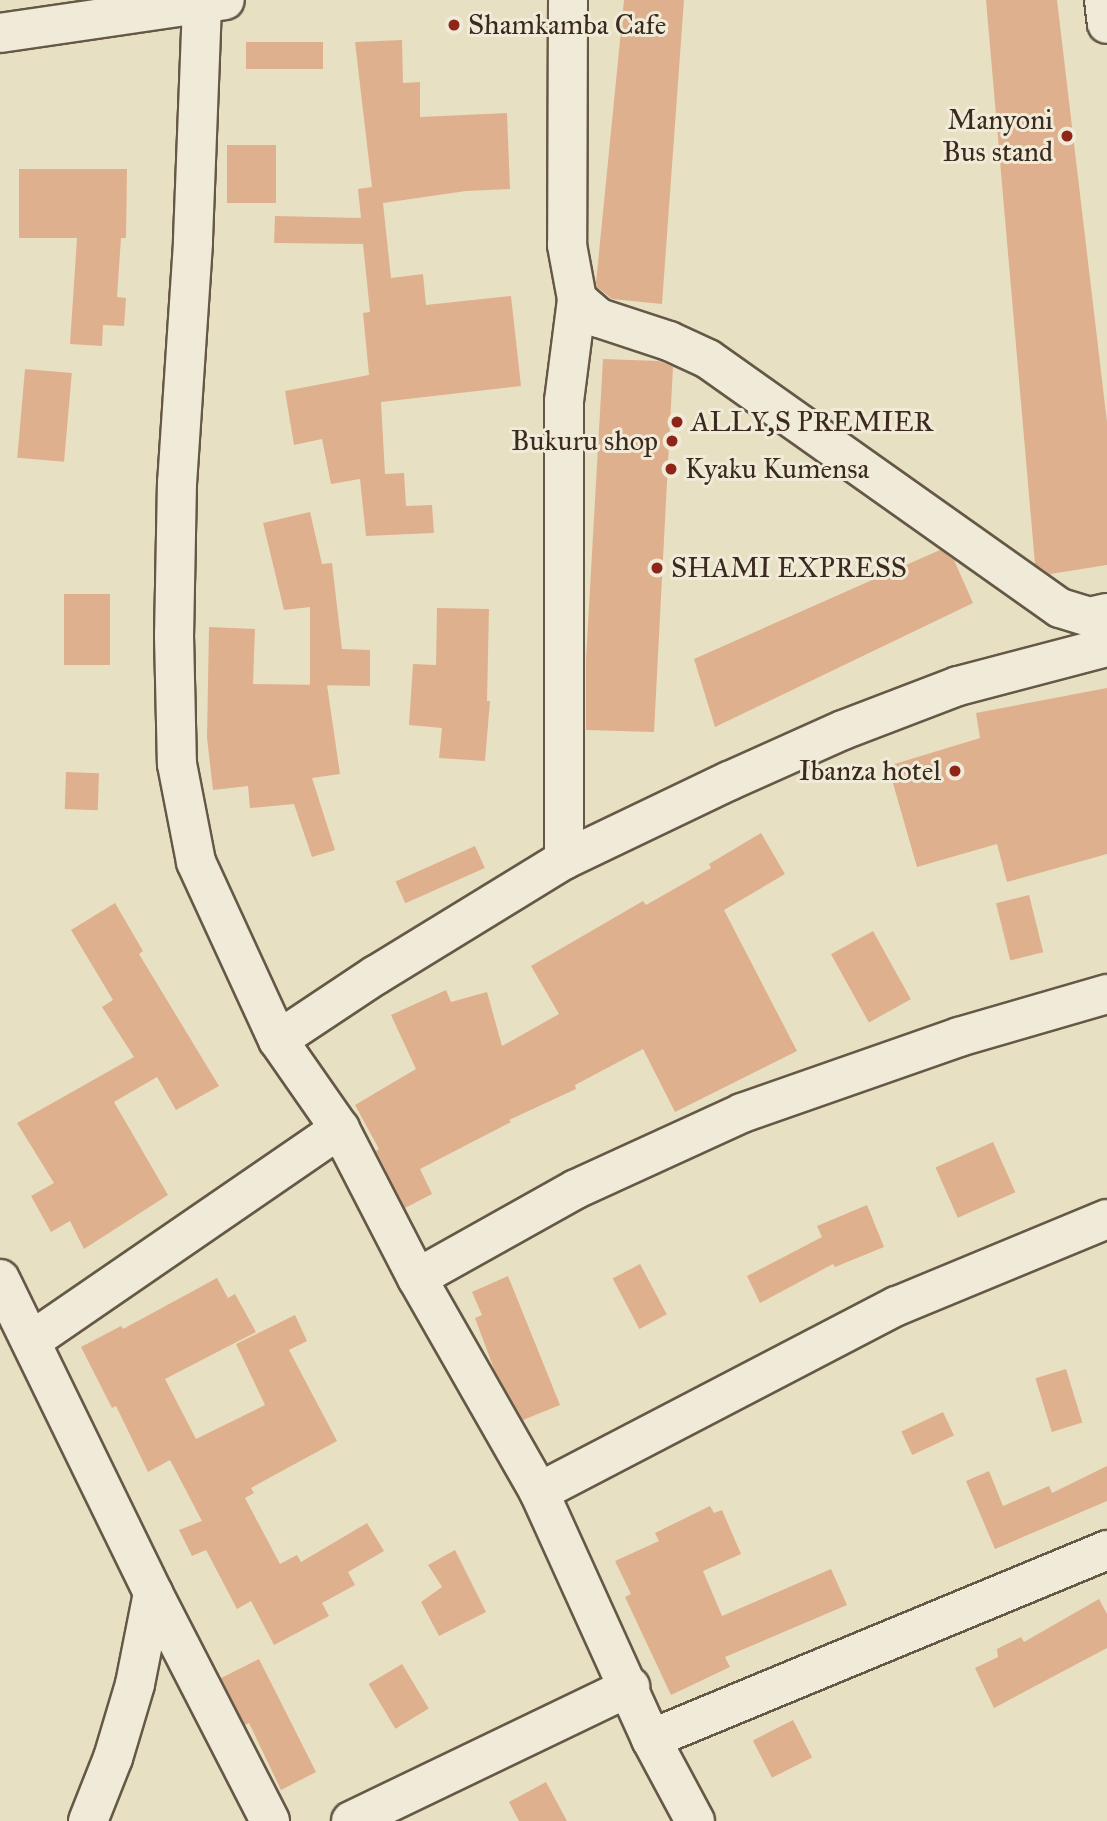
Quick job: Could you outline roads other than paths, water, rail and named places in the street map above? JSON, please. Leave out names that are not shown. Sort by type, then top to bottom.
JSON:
[{"type":"street","points":[[564,860],[564,401],[577,299],[567,245],[568,0]]},
{"type":"street","points":[[1104,0],[1107,24]]},
{"type":"street","points":[[0,33],[215,3],[193,243],[177,482],[174,635],[177,764],[196,862],[278,1040],[340,1129],[417,1278],[539,1492],[630,1687],[651,1739],[695,1821]]},
{"type":"street","points":[[577,299],[599,318],[669,341],[708,359],[1059,608],[1089,617],[1107,613]]},
{"type":"street","points":[[278,1040],[376,975],[564,860],[729,781],[855,725],[958,686],[1107,647]]},
{"type":"street","points":[[417,1278],[576,1189],[742,1113],[959,1037],[1107,994]]},
{"type":"street","points":[[31,1340],[340,1129]]},
{"type":"street","points":[[539,1492],[897,1307],[1107,1219]]},
{"type":"street","points":[[0,1279],[153,1593],[270,1821]]},
{"type":"street","points":[[651,1739],[1107,1550]]},
{"type":"street","points":[[88,1821],[117,1746],[135,1684],[153,1593]]},
{"type":"street","points":[[351,1821],[630,1687]]},
{"type":"place","name":"Shamkamba Cafe","points":[[454,25]]},
{"type":"place","name":"Manyoni Bus stand","points":[[1067,136]]},
{"type":"place","name":"ALLY,S PREMIER","points":[[677,422]]},
{"type":"place","name":"Bukuru shop","points":[[672,441]]},
{"type":"place","name":"Kyaku Kumensa","points":[[671,469]]},
{"type":"place","name":"SHAMI EXPRESS","points":[[657,568]]},
{"type":"place","name":"Ibanza hotel","points":[[955,771]]}]
